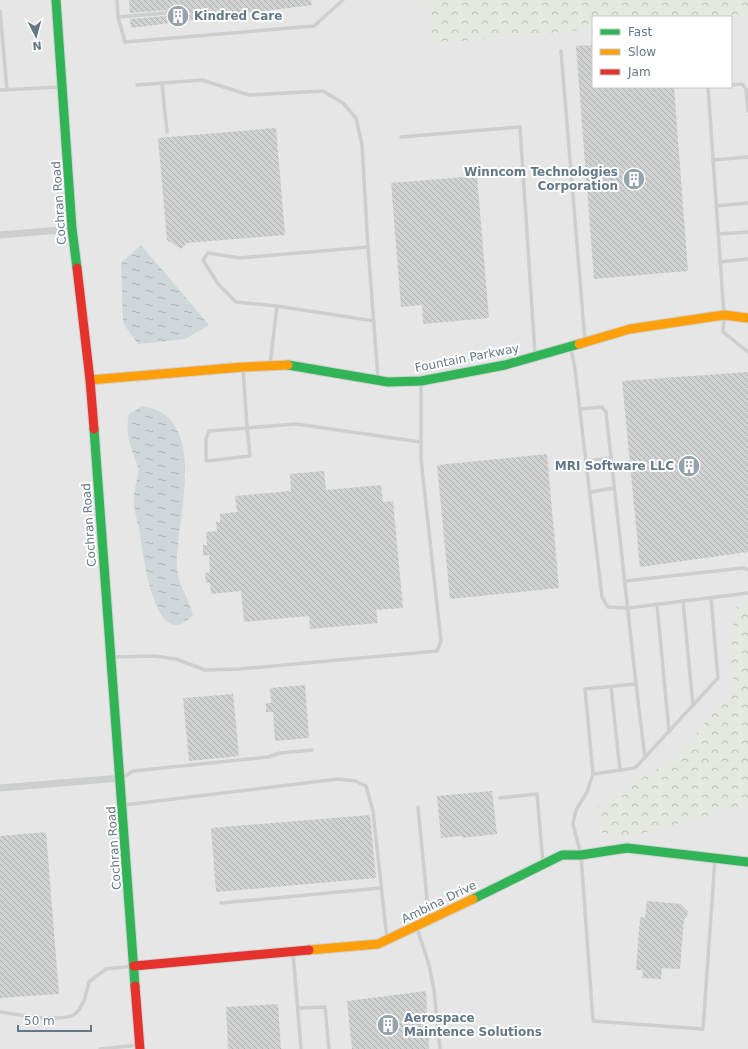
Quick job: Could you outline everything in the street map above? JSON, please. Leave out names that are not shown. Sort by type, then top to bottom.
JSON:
[{"type":"street","name":"Cochran Road","points":[[56,0],[72,229],[90,380],[140,1047]]},
{"type":"street","points":[[0,235],[72,229]]},
{"type":"street","name":"Fountain Parkway","points":[[90,380],[243,367],[292,365],[388,382],[421,381],[505,365],[630,329],[724,315],[748,318]]},
{"type":"street","points":[[0,788],[121,778]]},
{"type":"street","name":"Ambina Drive","points":[[134,966],[378,944],[429,921],[562,855],[580,855],[627,848],[748,862]]},
{"type":"lane","points":[[117,0],[118,17],[125,42],[314,26],[343,0]]},
{"type":"lane","points":[[0,11],[7,90]]},
{"type":"lane","points":[[118,17],[166,13]]},
{"type":"lane","points":[[562,51],[585,342]]},
{"type":"lane","points":[[0,65],[5,65]]},
{"type":"lane","points":[[137,85],[202,80],[249,95],[323,91],[343,103],[356,118],[362,145],[378,380]]},
{"type":"lane","points":[[162,83],[167,132]]},
{"type":"lane","points":[[732,85],[742,84],[746,89],[748,111]]},
{"type":"lane","points":[[0,90],[63,86]]},
{"type":"lane","points":[[708,88],[724,315],[723,332],[748,352]]},
{"type":"lane","points":[[401,137],[520,127],[535,357]]},
{"type":"lane","points":[[713,160],[748,157]]},
{"type":"lane","points":[[716,206],[748,203]]},
{"type":"lane","points":[[718,234],[748,232]]},
{"type":"lane","points":[[368,247],[240,258],[208,253],[203,260],[218,284],[236,302],[277,306],[374,321]]},
{"type":"lane","points":[[720,262],[748,260]]},
{"type":"lane","points":[[270,366],[277,306]]},
{"type":"lane","points":[[571,347],[580,409],[602,597],[608,607],[628,608],[748,594]]},
{"type":"lane","points":[[243,367],[246,427],[250,456],[206,461],[206,439],[209,431],[246,427],[296,424],[421,442]]},
{"type":"lane","points":[[111,657],[154,656],[176,659],[205,670],[437,651],[441,641],[421,459],[421,381]]},
{"type":"lane","points":[[580,409],[602,407],[606,412],[645,758]]},
{"type":"lane","points":[[586,461],[611,458]]},
{"type":"lane","points":[[590,492],[614,488]]},
{"type":"lane","points":[[625,581],[743,568],[748,570]]},
{"type":"lane","points":[[593,774],[636,768],[718,678],[711,598]]},
{"type":"lane","points":[[683,601],[693,706]]},
{"type":"lane","points":[[657,604],[669,732]]},
{"type":"lane","points":[[636,684],[585,690],[593,774],[587,792],[576,810],[573,824],[580,855],[593,1021],[704,1029],[716,858]]},
{"type":"lane","points":[[611,687],[620,770]]},
{"type":"lane","points":[[121,778],[133,771],[268,757],[280,753],[312,750]]},
{"type":"lane","points":[[122,805],[338,779],[355,781],[366,786],[370,798],[387,940]]},
{"type":"lane","points":[[500,798],[537,794],[543,864]]},
{"type":"lane","points":[[418,807],[429,921]]},
{"type":"lane","points":[[221,903],[381,888]]},
{"type":"lane","points":[[416,927],[429,965],[433,984],[440,1049]]},
{"type":"lane","points":[[293,952],[301,1049]]},
{"type":"lane","points":[[0,1012],[60,1019],[75,1014],[84,1002],[89,982],[106,969],[134,966]]},
{"type":"lane","points":[[298,1008],[325,1007],[329,1049]]},
{"type":"lane","points":[[100,1049],[140,1047]]},
{"type":"shaded area","points":[[0,0],[429,0],[434,44],[592,29],[592,88],[732,88],[732,16],[729,16],[748,14],[748,1049],[0,1049]]},
{"type":"green space","points":[[429,0],[748,0],[748,14],[729,16],[592,16],[592,29],[433,44]]},
{"type":"green space","points":[[738,601],[748,601],[748,805],[632,836],[599,832],[595,808],[677,756],[734,688],[729,647]]},
{"type":"water","points":[[141,245],[209,325],[185,339],[138,344],[123,323],[121,263]]},
{"type":"water","points":[[142,406],[164,414],[177,429],[183,449],[185,473],[184,498],[177,566],[179,579],[193,615],[180,624],[169,623],[160,613],[153,598],[135,513],[134,497],[138,468],[129,442],[128,423],[129,414]]},
{"type":"building","name":"Kindred Care","points":[[129,0],[311,0],[312,5],[131,28],[130,19],[166,16],[169,13],[166,10],[130,13]]},
{"type":"building","name":"Winncom Technologies Corporation","points":[[592,45],[592,88],[674,88],[688,271],[594,279],[576,46]]},
{"type":"building","points":[[276,128],[285,235],[187,243],[181,249],[167,240],[158,138]]},
{"type":"building","points":[[477,176],[489,318],[423,324],[422,305],[401,307],[391,183]]},
{"type":"building","name":"MRI Software LLC","points":[[748,372],[748,552],[640,567],[622,381]]},
{"type":"building","points":[[547,454],[559,588],[450,599],[437,465]]},
{"type":"building","points":[[324,471],[326,490],[381,485],[383,502],[393,501],[403,608],[376,610],[378,623],[310,629],[309,616],[244,622],[241,591],[211,594],[210,583],[206,583],[205,573],[210,572],[209,555],[203,556],[203,545],[207,545],[206,532],[217,531],[216,522],[220,522],[220,514],[237,512],[235,496],[291,491],[290,474]]},
{"type":"building","points":[[305,685],[309,738],[275,741],[273,712],[266,712],[266,703],[271,703],[270,688]]},
{"type":"building","points":[[233,694],[239,756],[189,761],[183,698]]},
{"type":"building","points":[[492,791],[497,834],[462,838],[462,836],[441,838],[437,796]]},
{"type":"building","points":[[370,815],[376,878],[216,892],[211,828]]},
{"type":"building","points":[[46,832],[59,994],[0,998],[0,836]]},
{"type":"building","points":[[647,901],[681,904],[688,911],[687,917],[684,919],[680,969],[662,968],[661,979],[642,978],[643,970],[636,970],[640,917],[645,918]]},
{"type":"building","name":"Aerospace Maintence Solutions","points":[[426,991],[429,1049],[352,1049],[347,1001]]},
{"type":"building","points":[[278,1004],[281,1049],[228,1049],[226,1007]]},
{"type":"traffic: fast","points":[[56,0],[72,229],[77,268]]},
{"type":"traffic: fast","points":[[288,365],[388,382],[421,381],[505,365],[579,344]]},
{"type":"traffic: fast","points":[[94,429],[135,986]]},
{"type":"traffic: fast","points":[[473,899],[562,855],[581,855],[627,848],[748,862]]},
{"type":"traffic: slow","points":[[579,344],[630,329],[724,315],[748,318]]},
{"type":"traffic: slow","points":[[90,380],[243,367],[288,365]]},
{"type":"traffic: slow","points":[[309,950],[378,944],[473,899]]},
{"type":"traffic: jam","points":[[77,268],[94,429]]},
{"type":"traffic: jam","points":[[134,966],[309,950]]},
{"type":"traffic: jam","points":[[135,986],[140,1049]]},
{"type":"place","name":"Kindred Care","points":[[178,16]]},
{"type":"place","name":"Winncom Technologies Corporation","points":[[634,179]]},
{"type":"place","name":"MRI Software LLC","points":[[689,466]]},
{"type":"place","name":"Aerospace Maintence Solutions","points":[[388,1025]]}]
